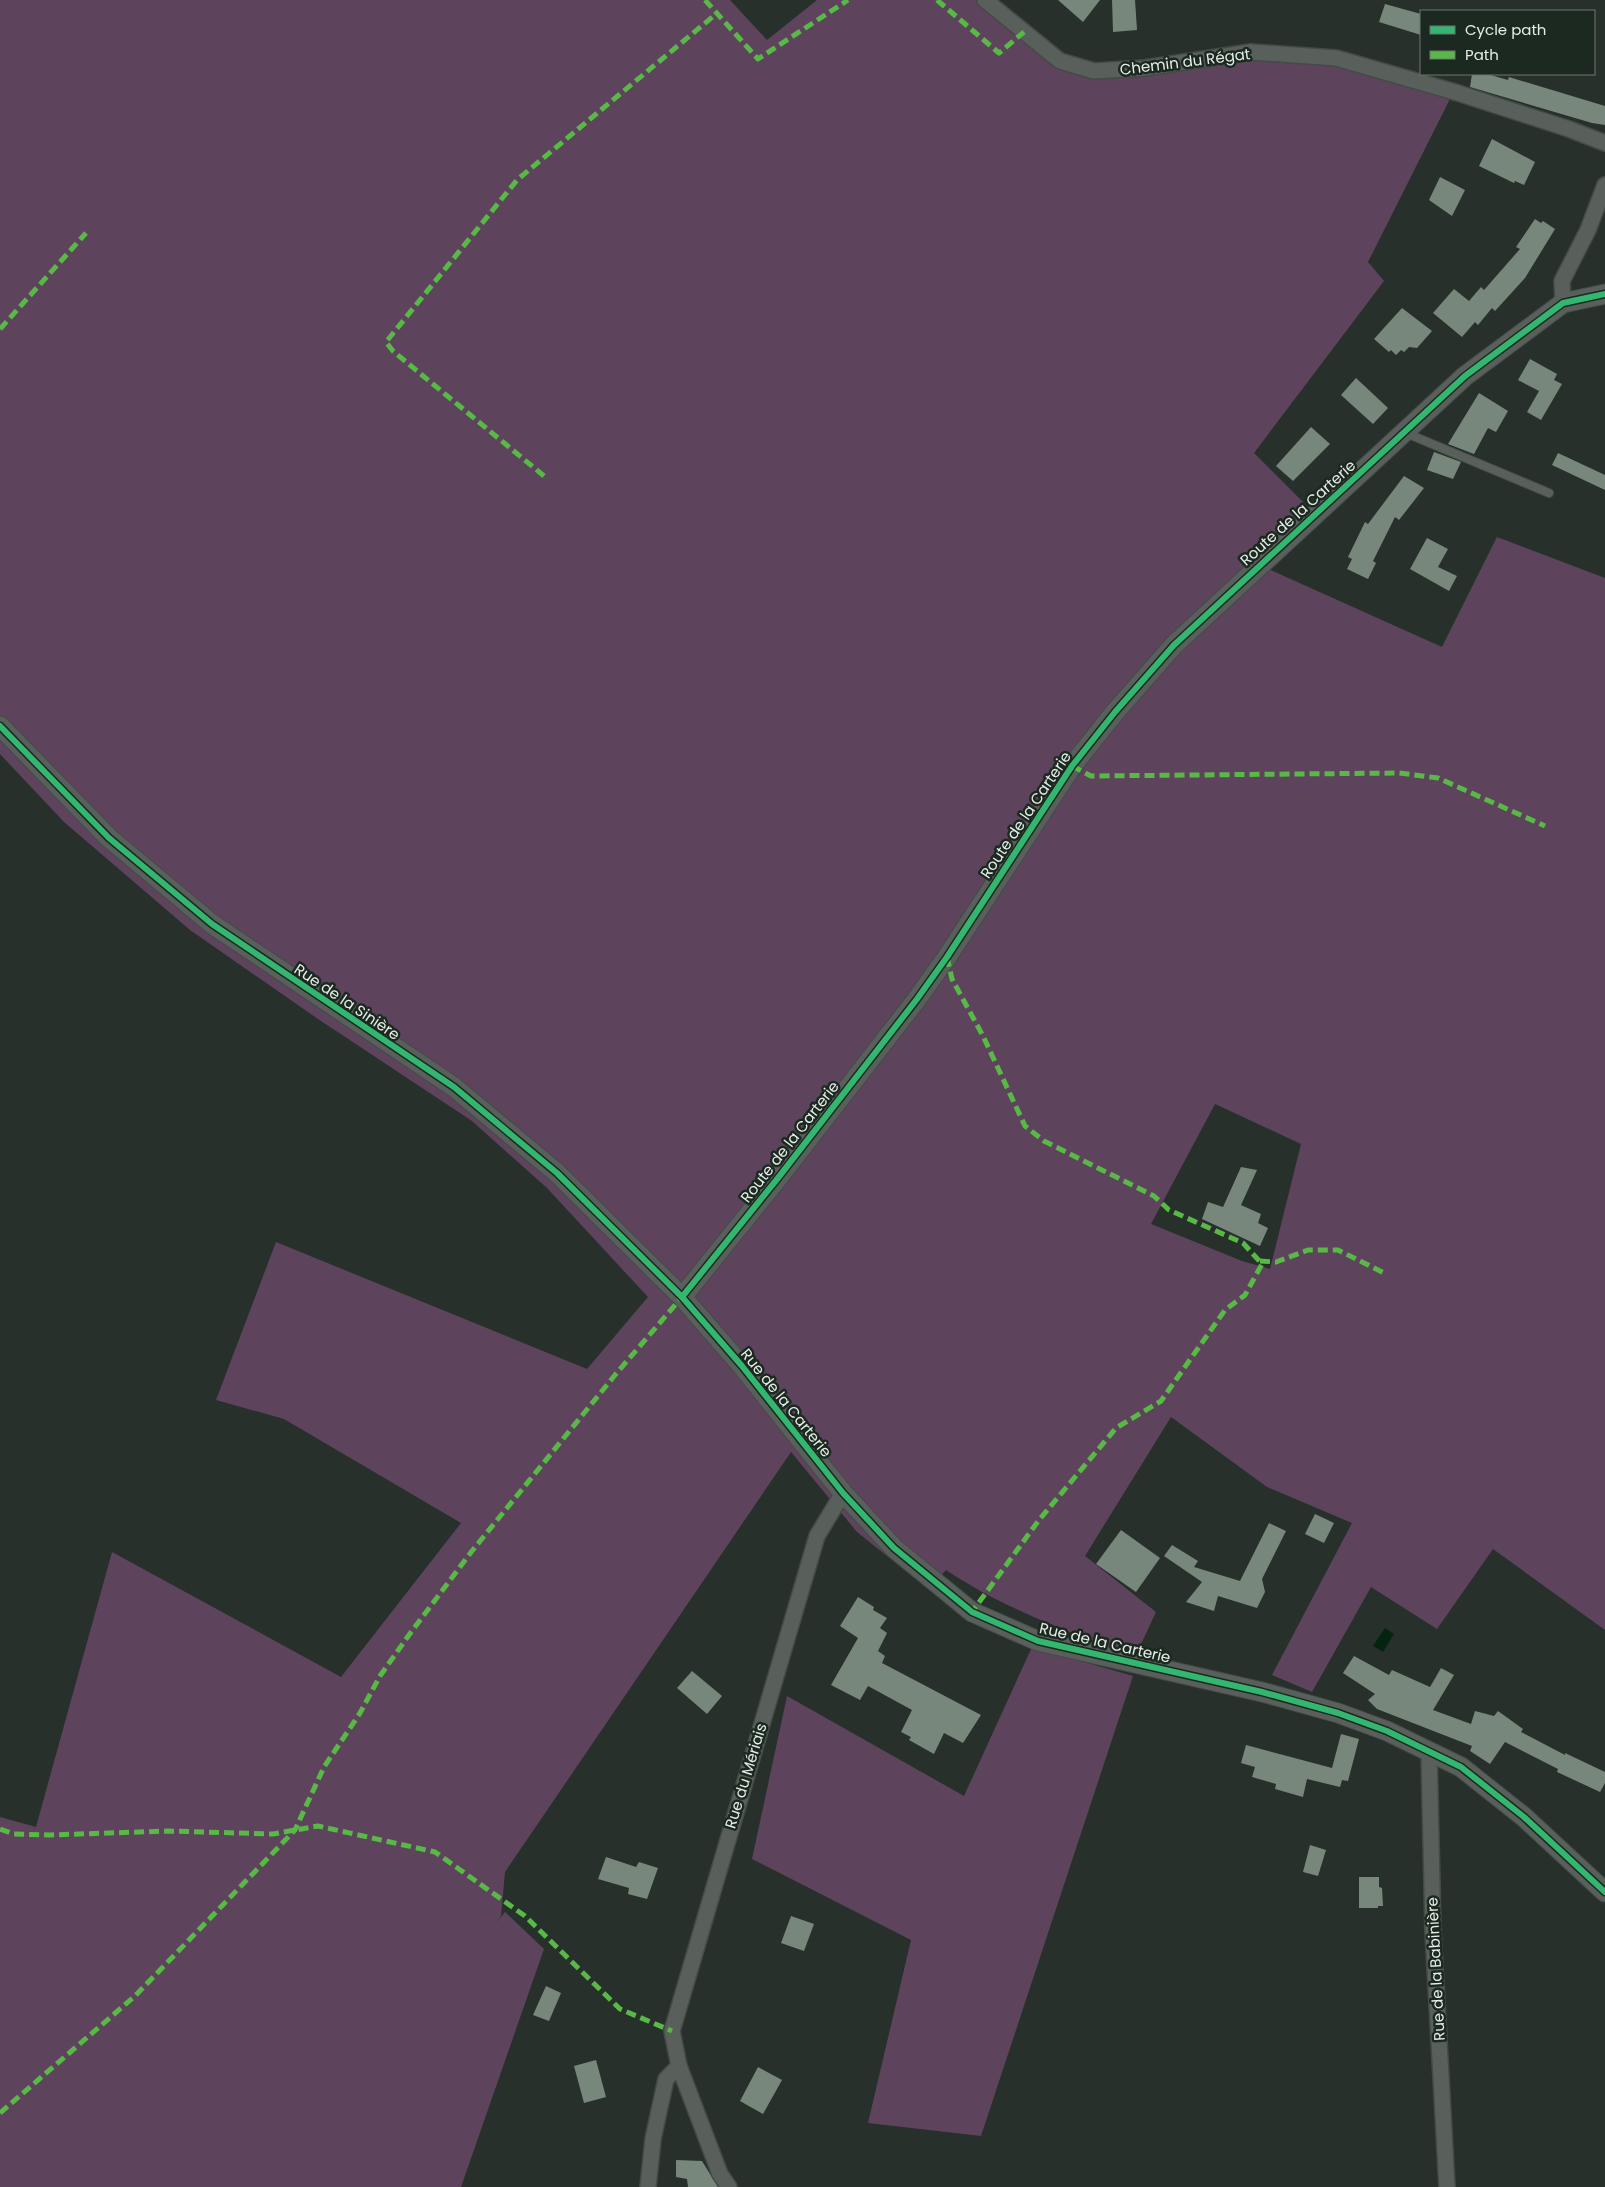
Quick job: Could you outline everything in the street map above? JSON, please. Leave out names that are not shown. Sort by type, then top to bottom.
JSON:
[{"type":"street","name":"Chemin du Régat","points":[[985,0],[1060,61],[1094,71],[1145,68],[1251,52],[1336,58],[1458,93],[1569,129],[1605,144]]},
{"type":"street","points":[[1605,185],[1588,230],[1562,281],[1563,303],[1605,294]]},
{"type":"street","name":"Route de la Carterie","points":[[682,1297],[917,1000],[1072,766],[1174,645],[1465,376],[1563,303]]},
{"type":"street","name":"Rue de la Sinière","points":[[0,726],[109,838],[204,918],[310,992],[454,1087],[557,1173],[682,1297]]},
{"type":"street","name":"Rue de la Carterie","points":[[682,1297],[742,1366],[843,1493],[894,1548],[972,1612],[1038,1641],[1262,1692],[1319,1708],[1386,1731],[1461,1768],[1517,1812],[1605,1892]]},
{"type":"street","name":"Rue du Mériais","points":[[729,2187],[720,2174],[679,2066],[672,2030],[817,1536],[843,1493]]},
{"type":"street","name":"Rue de la Babinière","points":[[1429,1751],[1434,1931],[1447,2187]]},
{"type":"street","points":[[648,2187],[653,2139],[666,2079],[679,2066]]},
{"type":"lane","points":[[1404,432],[1549,493]]},
{"type":"shaded area","points":[[0,0],[730,0],[767,40],[817,0],[976,0],[1013,33],[1055,61],[1098,74],[1276,58],[1338,65],[1450,99],[1368,262],[1384,281],[1254,453],[1308,507],[1266,568],[1442,647],[1497,537],[1605,578],[1605,1630],[1493,1549],[1437,1629],[1371,1587],[1312,1692],[1272,1675],[1352,1523],[1267,1487],[1171,1417],[1085,1556],[1156,1612],[1135,1657],[1014,1608],[991,1597],[946,1570],[928,1589],[857,1532],[791,1452],[505,1872],[501,1916],[496,1923],[505,1912],[544,1949],[461,2187],[0,2187],[0,1817],[36,1827],[112,1552],[341,1677],[461,1523],[284,1419],[216,1400],[276,1242],[587,1369],[648,1297],[547,1188],[472,1121],[318,1019],[190,930],[64,822],[0,754]],"holes":[[[1215,1104],[1301,1144],[1270,1269],[1242,1261],[1151,1224]]]},
{"type":"shaded area","points":[[1385,1628],[1394,1634],[1383,1652],[1373,1646]]},
{"type":"shaded area","points":[[1032,1647],[1133,1676],[981,2136],[868,2123],[911,1940],[752,1859],[787,1696],[964,1796]]},
{"type":"building","points":[[1058,0],[1100,0],[1083,22]]},
{"type":"building","points":[[1112,0],[1135,0],[1137,30],[1113,32]]},
{"type":"building","points":[[1385,4],[1420,14],[1420,35],[1379,22]]},
{"type":"building","points":[[1472,75],[1490,75],[1508,80],[1509,77],[1605,106],[1605,125],[1592,123],[1470,87]]},
{"type":"building","points":[[1492,139],[1535,162],[1524,185],[1515,181],[1514,183],[1479,166]]},
{"type":"building","points":[[1440,177],[1465,190],[1452,216],[1429,200]]},
{"type":"building","points":[[1535,219],[1541,223],[1543,221],[1555,229],[1525,278],[1495,311],[1492,308],[1478,325],[1475,322],[1462,337],[1433,313],[1454,289],[1469,301],[1481,287],[1484,290],[1520,249],[1516,247]]},
{"type":"building","points":[[1402,308],[1432,331],[1417,348],[1409,347],[1404,352],[1401,350],[1396,355],[1391,350],[1389,352],[1374,339]]},
{"type":"building","points":[[1530,359],[1557,374],[1554,380],[1562,384],[1541,420],[1527,412],[1539,391],[1518,380]]},
{"type":"building","points":[[1356,378],[1388,408],[1373,424],[1341,395]]},
{"type":"building","points":[[1479,393],[1508,411],[1496,432],[1488,428],[1474,454],[1448,444]]},
{"type":"building","points":[[1311,427],[1330,444],[1293,481],[1276,466]]},
{"type":"building","points":[[1434,452],[1461,462],[1453,479],[1427,470]]},
{"type":"building","points":[[1558,453],[1605,475],[1605,490],[1552,465]]},
{"type":"building","points":[[1404,476],[1424,488],[1399,520],[1395,517],[1373,561],[1376,563],[1368,579],[1347,569],[1352,559],[1348,557],[1365,522],[1368,524]]},
{"type":"building","points":[[1427,538],[1448,549],[1438,567],[1457,576],[1449,591],[1410,569]]},
{"type":"building","points":[[1241,1167],[1257,1170],[1241,1205],[1261,1214],[1258,1223],[1268,1228],[1260,1246],[1202,1219],[1208,1202],[1223,1207]]},
{"type":"building","points":[[1315,1514],[1334,1523],[1324,1543],[1305,1534]]},
{"type":"building","points":[[1269,1523],[1286,1531],[1262,1579],[1265,1592],[1257,1608],[1218,1596],[1214,1611],[1186,1602],[1202,1582],[1164,1556],[1172,1545],[1198,1561],[1194,1567],[1240,1581]]},
{"type":"building","points":[[1121,1530],[1160,1558],[1136,1592],[1096,1564]]},
{"type":"building","points":[[858,1597],[874,1607],[873,1610],[887,1618],[880,1628],[887,1633],[878,1651],[885,1656],[882,1663],[981,1715],[963,1743],[944,1733],[934,1754],[909,1740],[911,1737],[901,1732],[912,1710],[868,1686],[860,1700],[831,1685],[858,1638],[840,1626]]},
{"type":"building","points":[[1354,1656],[1389,1675],[1392,1670],[1430,1687],[1441,1668],[1454,1675],[1433,1710],[1471,1724],[1475,1711],[1494,1716],[1498,1711],[1523,1729],[1521,1732],[1565,1755],[1565,1753],[1605,1772],[1605,1783],[1600,1792],[1557,1772],[1558,1769],[1505,1742],[1490,1764],[1470,1751],[1472,1746],[1377,1709],[1368,1700],[1375,1694],[1343,1673]]},
{"type":"building","points":[[692,1671],[722,1696],[707,1714],[677,1688]]},
{"type":"building","points":[[1341,1734],[1359,1739],[1348,1781],[1342,1780],[1340,1787],[1307,1779],[1303,1797],[1275,1789],[1276,1784],[1252,1777],[1255,1767],[1241,1763],[1246,1745],[1332,1768]]},
{"type":"building","points":[[1310,1845],[1326,1850],[1318,1876],[1303,1872]]},
{"type":"building","points":[[606,1857],[636,1867],[639,1862],[658,1868],[647,1899],[628,1894],[629,1888],[598,1879]]},
{"type":"building","points":[[1359,1877],[1379,1877],[1383,1906],[1378,1906],[1378,1908],[1359,1908]]},
{"type":"building","points":[[791,1916],[814,1924],[804,1951],[781,1943]]},
{"type":"building","points":[[546,1986],[561,1993],[549,2021],[533,2015]]},
{"type":"building","points":[[596,2060],[606,2097],[584,2103],[574,2066]]},
{"type":"building","points":[[758,2067],[782,2080],[763,2114],[740,2101]]},
{"type":"building","points":[[676,2160],[702,2161],[718,2187],[688,2187],[687,2179],[676,2177]]},
{"type":"marked path","points":[[705,0],[758,59],[848,0]]},
{"type":"marked path","points":[[937,0],[999,53],[1024,32]]},
{"type":"marked path","points":[[544,476],[393,351],[386,342],[517,180],[716,14]]},
{"type":"marked path","points":[[0,329],[86,233]]},
{"type":"marked path","points":[[1072,766],[1091,776],[1399,773],[1438,778],[1545,826]]},
{"type":"marked path","points":[[947,957],[952,979],[983,1036],[1025,1126],[1044,1141],[1154,1196],[1169,1210],[1243,1243],[1262,1264],[1245,1295],[1225,1310],[1161,1401],[1116,1428],[1039,1520],[972,1612]]},
{"type":"marked path","points":[[1260,1261],[1276,1262],[1308,1250],[1338,1250],[1384,1273]]},
{"type":"marked path","points":[[0,2113],[135,1996],[295,1830],[324,1767],[360,1713],[380,1676],[409,1635],[472,1551],[615,1375],[682,1297]]},
{"type":"marked path","points":[[0,1829],[14,1834],[49,1835],[168,1831],[273,1834],[318,1826],[435,1852],[525,1916],[620,2009],[672,2031]]},
{"type":"cycle path","points":[[682,1297],[778,1178],[917,999],[947,957],[1072,766],[1115,712],[1174,645],[1465,376],[1563,303],[1605,294]]},
{"type":"cycle path","points":[[0,726],[109,838],[212,924],[454,1087],[557,1173],[682,1297],[742,1366],[843,1493],[894,1548],[972,1612],[1038,1641],[1262,1692],[1338,1713],[1387,1731],[1461,1767],[1524,1817],[1605,1892]]}]
